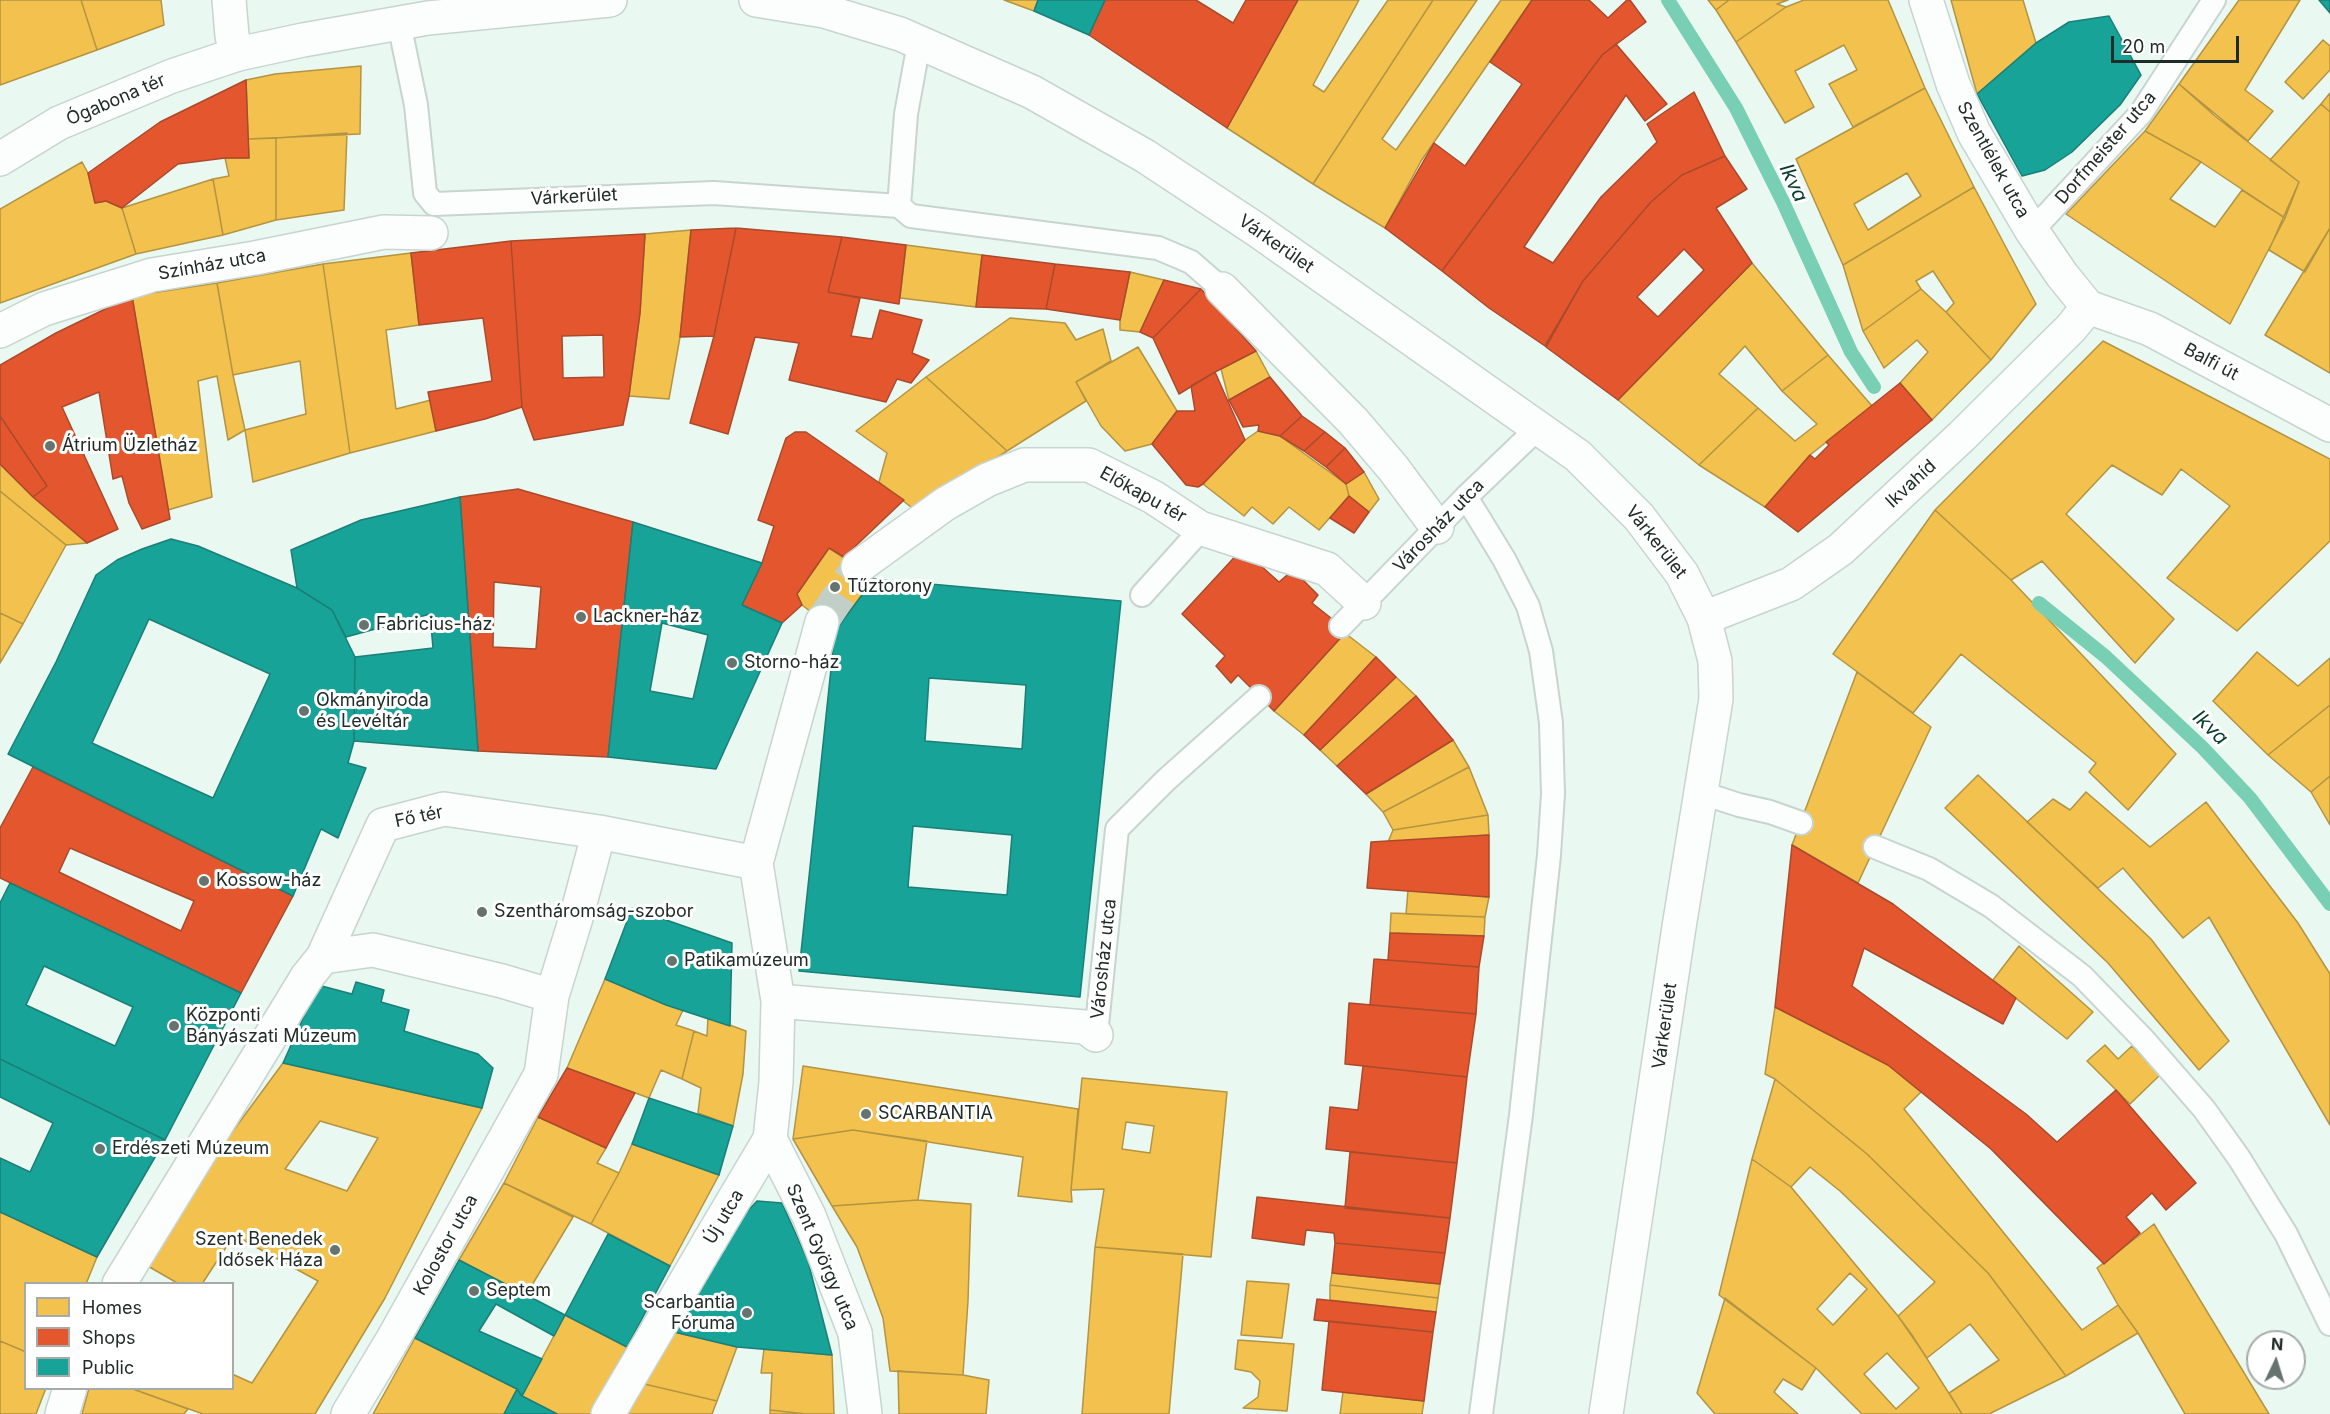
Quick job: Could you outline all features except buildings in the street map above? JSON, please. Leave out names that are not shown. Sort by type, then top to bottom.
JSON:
[{"type":"street","points":[[229,0],[232,36],[238,54],[399,23],[610,0]]},
{"type":"street","name":"Várkerület","points":[[756,0],[824,11],[873,25],[919,43],[1032,92],[1145,156],[1257,230],[1578,456],[1639,517],[1682,574],[1704,618],[1715,661],[1716,699],[1679,927],[1606,1414]]},
{"type":"street","name":"Szentlélek utca","points":[[1926,0],[1953,84],[1974,133],[2032,231],[2062,275],[2088,306]]},
{"type":"street","name":"Ógabona tér","points":[[0,159],[59,123],[172,76],[238,54]]},
{"type":"street","name":"Színház utca","points":[[0,331],[44,309],[152,275],[255,258],[384,232],[431,233]]},
{"type":"street","name":"Várkerület","points":[[1222,289],[1353,421],[1393,468],[1437,527]]},
{"type":"street","name":"Balfi út","points":[[2088,306],[2150,329],[2330,425]]},
{"type":"street","name":"Ikvahíd","points":[[1704,618],[1791,584],[1841,549],[1962,436],[2071,328],[2088,306]]},
{"type":"street","name":"Előkapu tér","points":[[858,567],[945,504],[987,480],[1024,465],[1089,465],[1153,496],[1200,528],[1327,569],[1364,603]]},
{"type":"street","points":[[778,1001],[756,863],[822,622]]},
{"type":"street","name":"Fő tér","points":[[315,967],[383,825],[444,809],[599,832],[756,863]]},
{"type":"street","points":[[120,1282],[315,967],[373,950],[502,981],[552,996],[599,832]]},
{"type":"street","name":"Kolostor utca","points":[[348,1414],[411,1308],[540,1074],[552,996]]},
{"type":"street","name":"Városház utca","points":[[778,1001],[1085,1027],[1096,1035]]},
{"type":"street","name":"Új utca","points":[[608,1414],[770,1139],[776,1082],[778,1001]]},
{"type":"street","name":"Szent György utca","points":[[770,1139],[808,1216],[855,1333],[865,1414]]},
{"type":"street","points":[[62,1414],[70,1390]]},
{"type":"lane","name":"Dorfmeister utca","points":[[2032,231],[2141,112],[2214,0]]},
{"type":"lane","name":"Várkerület","points":[[399,23],[416,105],[425,193],[434,204],[714,193],[899,206],[911,216],[1158,248],[1191,262],[1222,289]]},
{"type":"lane","points":[[899,206],[906,114],[919,43]]},
{"type":"lane","name":"Városház utca","points":[[1341,626],[1466,497],[1539,427]]},
{"type":"lane","points":[[1466,497],[1504,559],[1528,606],[1541,651],[1551,723],[1553,794],[1549,855],[1521,1114],[1481,1414]]},
{"type":"lane","points":[[1142,595],[1200,528]]},
{"type":"lane","name":"Városház utca","points":[[1096,1035],[1117,829],[1166,780],[1259,697]]},
{"type":"lane","points":[[1702,793],[1801,823]]},
{"type":"lane","points":[[1875,848],[1929,869],[1991,906],[2082,976],[2144,1040],[2204,1109],[2239,1158],[2286,1234],[2330,1324]]},
{"type":"waterway","name":"Ikva","points":[[1668,0],[1736,108],[1783,202],[1851,352],[1874,387]]},
{"type":"waterway","name":"Ikva","points":[[2039,603],[2106,657],[2203,748],[2250,798],[2330,904]]},
{"type":"tunnel","points":[[822,622],[858,567]]},
{"type":"place","name":"Átrium Üzletház","points":[[50,446]]},
{"type":"place","name":"Tűztorony","points":[[835,587]]},
{"type":"place","name":"Lackner-ház","points":[[581,617]]},
{"type":"place","name":"Fabricius-ház","points":[[364,625]]},
{"type":"place","name":"Storno-ház","points":[[732,663]]},
{"type":"place","name":"Okmányiroda és Levéltár","points":[[304,711]]},
{"type":"place","name":"Kossow-ház","points":[[204,881]]},
{"type":"place","name":"Szentháromság-szobor","points":[[482,912]]},
{"type":"place","name":"Patikamúzeum","points":[[672,961]]},
{"type":"place","name":"Központi Bányászati Múzeum","points":[[174,1026]]},
{"type":"place","name":"SCARBANTIA","points":[[866,1114]]},
{"type":"place","name":"Erdészeti Múzeum","points":[[100,1149]]},
{"type":"place","name":"Szent Benedek Idősek Háza","points":[[335,1250]]},
{"type":"place","name":"Septem","points":[[474,1291]]},
{"type":"place","name":"Scarbantia Fóruma","points":[[747,1313]]}]
